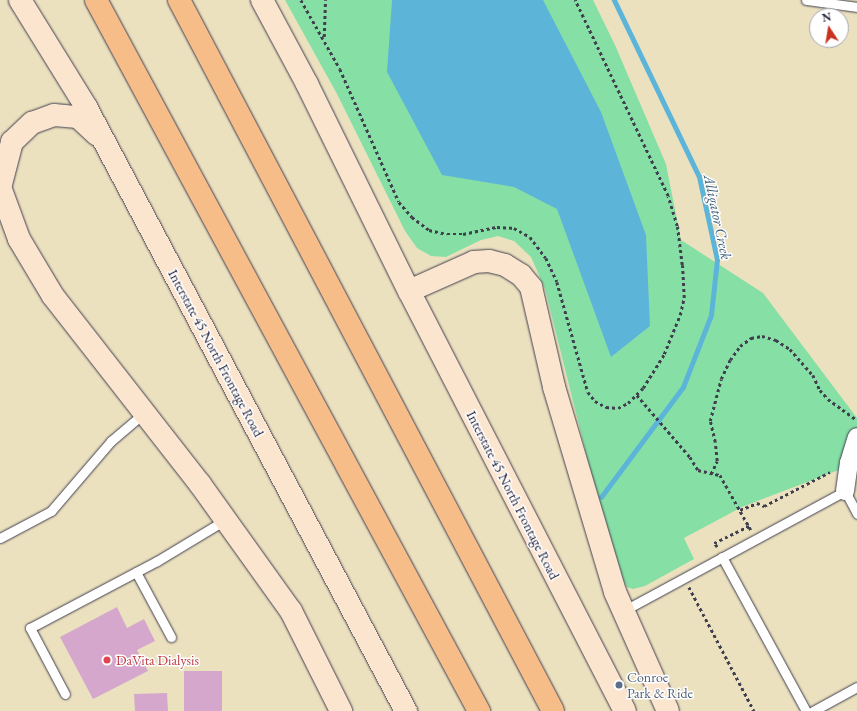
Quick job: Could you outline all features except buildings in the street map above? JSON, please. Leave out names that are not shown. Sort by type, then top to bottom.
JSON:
[{"type":"highway","points":[[96,0],[479,711]]},
{"type":"highway","points":[[179,0],[553,711]]},
{"type":"main road","name":"Interstate 45 North Frontage Road","points":[[20,0],[86,107],[404,707]]},
{"type":"main road","name":"Interstate 45 North Frontage Road","points":[[262,0],[307,84],[409,291],[625,711]]},
{"type":"main road","points":[[104,141],[78,117],[54,115],[32,124],[12,142],[0,188],[19,239],[53,296],[225,520],[292,612],[341,711]]},
{"type":"main road","points":[[409,291],[474,262],[489,261],[505,265],[521,275],[531,287],[554,387],[616,592],[668,711]]},
{"type":"street","points":[[845,491],[855,430]]},
{"type":"lane","points":[[806,0],[857,7]]},
{"type":"lane","points":[[0,538],[51,511],[111,441],[144,413]]},
{"type":"lane","points":[[623,611],[845,491],[857,514]]},
{"type":"lane","points":[[65,694],[30,628],[136,572],[225,520]]},
{"type":"lane","points":[[722,558],[806,711]]},
{"type":"lane","points":[[136,572],[171,637]]},
{"type":"lane","points":[[813,711],[857,687]]},
{"type":"path","points":[[301,0],[324,38],[340,69],[399,202],[429,230],[447,234],[462,234],[497,227],[514,228],[530,237],[546,258],[557,282],[588,392],[595,402],[606,407],[618,408],[628,403],[643,388],[664,354],[680,315],[684,298],[676,226],[668,196],[576,0]]},
{"type":"path","points":[[324,38],[325,0]]},
{"type":"path","points":[[711,474],[717,461],[715,442],[710,421],[719,385],[730,360],[740,346],[751,338],[762,336],[776,340],[790,349],[813,375],[820,390],[828,399],[857,418],[855,430]]},
{"type":"path","points":[[637,395],[690,458],[698,470],[720,475],[756,540]]},
{"type":"path","points":[[740,510],[757,503],[764,506],[830,473],[831,470]]},
{"type":"path","points":[[684,578],[754,711]]},
{"type":"green space","points":[[285,0],[593,0],[615,45],[666,164],[681,240],[763,293],[857,418],[857,463],[742,507],[684,538],[694,559],[645,586],[633,589],[627,587],[624,582],[589,465],[545,289],[531,257],[514,241],[498,236],[481,240],[446,257],[431,256],[417,248],[405,231],[337,94]]},
{"type":"water","points":[[392,0],[543,0],[601,112],[646,235],[650,326],[611,357],[557,209],[514,187],[442,175],[387,72]]},
{"type":"waterway","name":"Alligator Creek","points":[[601,497],[683,387],[711,315],[717,260],[699,177],[614,0]]},
{"type":"place","name":"DaVita Dialysis","points":[[107,660]]},
{"type":"place","name":"Conroe Park & Ride","points":[[619,685]]}]
